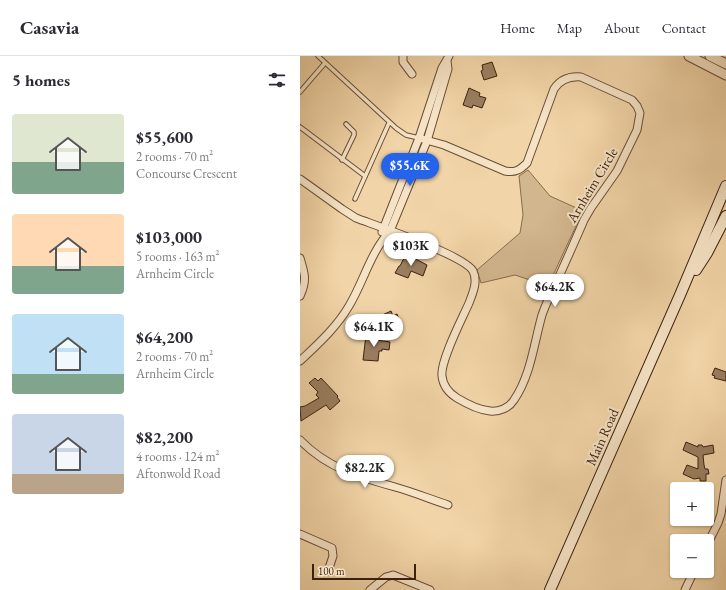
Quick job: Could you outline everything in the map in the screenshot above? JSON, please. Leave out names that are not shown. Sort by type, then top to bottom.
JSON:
[{"type":"main road","name":"Main Road","points":[[550,590],[680,295],[726,186]]},
{"type":"main road","name":"Main Road","points":[[680,295],[707,252],[726,216]]},
{"type":"street","points":[[403,56],[402,62],[412,74]]},
{"type":"street","points":[[689,56],[726,75]]},
{"type":"street","points":[[710,56],[726,64]]},
{"type":"street","points":[[386,230],[419,138],[438,78],[448,58]]},
{"type":"street","points":[[300,361],[334,328],[350,305],[427,141],[448,69],[448,58]]},
{"type":"street","name":"Arnheim Circle","points":[[386,230],[455,257],[464,262],[472,270],[475,276],[475,283],[472,295],[443,363],[442,377],[445,387],[453,395],[467,404],[479,409],[499,411],[509,406],[519,392],[532,356],[542,315],[553,289],[586,216],[624,160],[637,130],[640,113],[632,100],[581,77],[576,76],[564,80],[557,84],[554,89],[527,163],[519,170],[512,172],[505,171],[444,145],[419,138]]},
{"type":"street","points":[[300,179],[356,218],[386,230]]},
{"type":"street","points":[[300,258],[305,277],[304,288],[300,296]]},
{"type":"street","points":[[300,440],[314,454],[332,465],[367,480],[401,489],[448,505]]},
{"type":"street","points":[[712,534],[721,514],[726,480]]},
{"type":"street","points":[[300,534],[332,548],[333,556],[328,571]]},
{"type":"street","points":[[370,590],[386,577],[394,575],[430,590]]},
{"type":"street","points":[[685,590],[691,578]]},
{"type":"lane","points":[[318,56],[389,123],[406,135],[419,138]]},
{"type":"lane","points":[[300,92],[326,63]]},
{"type":"lane","points":[[355,198],[389,123]]},
{"type":"lane","points":[[342,160],[354,135],[354,132],[346,124]]},
{"type":"lane","points":[[300,127],[365,176]]},
{"type":"shaded area","points":[[528,170],[550,196],[583,211],[548,286],[515,275],[481,283],[477,270],[520,233],[523,215],[519,176]]},
{"type":"building","points":[[492,62],[497,76],[484,80],[481,71],[483,70],[482,65]]},
{"type":"building","points":[[469,88],[480,93],[479,96],[486,98],[482,108],[473,105],[472,108],[463,105]]},
{"type":"building","points":[[408,255],[427,265],[423,276],[411,271],[408,278],[395,273]]},
{"type":"building","points":[[391,311],[393,316],[397,314],[401,325],[390,329],[387,321],[377,325],[374,319]]},
{"type":"building","points":[[366,335],[376,336],[376,340],[390,342],[389,350],[382,349],[382,351],[379,351],[378,361],[363,360]]},
{"type":"building","points":[[715,368],[726,372],[726,381],[714,378],[715,376],[712,375]]},
{"type":"building","points":[[315,378],[318,381],[321,378],[338,396],[337,397],[340,401],[330,410],[326,405],[301,421],[300,407],[305,406],[319,398],[316,395],[318,392],[309,383]]},
{"type":"building","points":[[686,442],[698,447],[698,445],[702,445],[703,447],[713,445],[714,453],[703,455],[705,469],[708,469],[709,474],[706,474],[706,481],[700,481],[700,478],[694,479],[683,474],[687,465],[698,469],[698,457],[683,450]]}]
